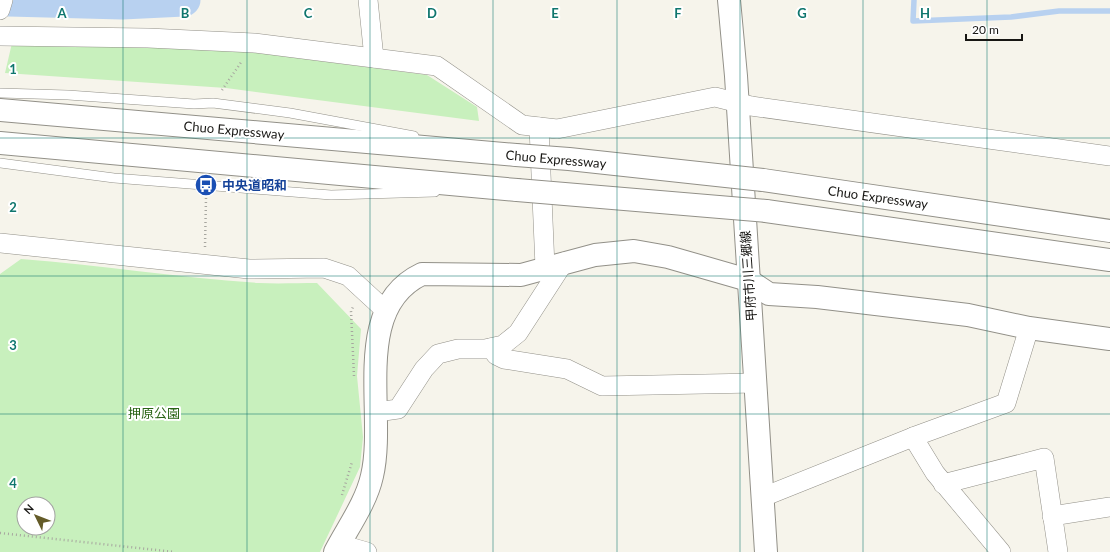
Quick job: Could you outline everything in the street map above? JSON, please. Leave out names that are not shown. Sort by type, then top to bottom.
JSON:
[{"type":"main road","name":"甲府市川三郷線","points":[[729,1],[756,383],[766,552]]},
{"type":"main road","name":"Chuo Expressway","points":[[0,110],[569,159],[763,180],[1110,231]]},
{"type":"main road","points":[[0,143],[766,211],[1110,260]]},
{"type":"main road","points":[[337,548],[366,497],[372,475],[377,444],[376,352],[379,330],[386,311],[394,296],[409,280],[422,274],[521,275],[596,255],[634,251],[668,257],[748,280],[769,294],[968,315],[1029,328],[1110,339]]},
{"type":"street","points":[[0,10],[3,0]]},
{"type":"street","points":[[368,0],[374,58]]},
{"type":"street","points":[[0,36],[148,38],[254,43],[436,66],[522,125],[557,129],[715,97],[751,106],[1110,156]]},
{"type":"street","points":[[377,412],[398,409],[424,369],[438,354],[458,349],[491,348],[503,345],[518,333],[555,265],[539,127]]},
{"type":"street","points":[[0,243],[249,269],[324,268],[348,276],[362,287],[386,311]]},
{"type":"street","points":[[763,497],[913,437],[1006,403],[1029,328]]},
{"type":"street","points":[[491,348],[496,355],[504,359],[567,370],[602,386],[756,383]]},
{"type":"street","points":[[913,437],[943,484],[1001,552]]},
{"type":"street","points":[[943,484],[1044,458],[1058,552]]},
{"type":"street","points":[[1052,516],[1110,507]]},
{"type":"street","points":[[337,548],[367,552]]},
{"type":"lane","points":[[0,93],[68,95],[194,104],[213,103],[290,113],[516,155]]},
{"type":"lane","points":[[0,163],[114,178],[331,195],[517,190]]},
{"type":"path","points":[[213,103],[254,43]]},
{"type":"path","points":[[205,264],[206,185]]},
{"type":"path","points":[[354,380],[351,311],[362,287]]},
{"type":"path","points":[[341,498],[354,456]]},
{"type":"path","points":[[0,533],[175,552]]},
{"type":"green space","points":[[12,43],[198,45],[427,75],[477,107],[479,121],[226,88],[5,73]]},
{"type":"green space","name":"押原公園","points":[[21,259],[229,281],[317,283],[361,329],[357,376],[363,437],[360,467],[320,552],[0,552],[0,274]]},
{"type":"waterway","points":[[9,0],[122,3],[184,0]]},
{"type":"waterway","points":[[914,0],[913,21],[1011,17],[1059,11],[1110,11]]},
{"type":"place","name":"中央道昭和","points":[[206,185]]}]
